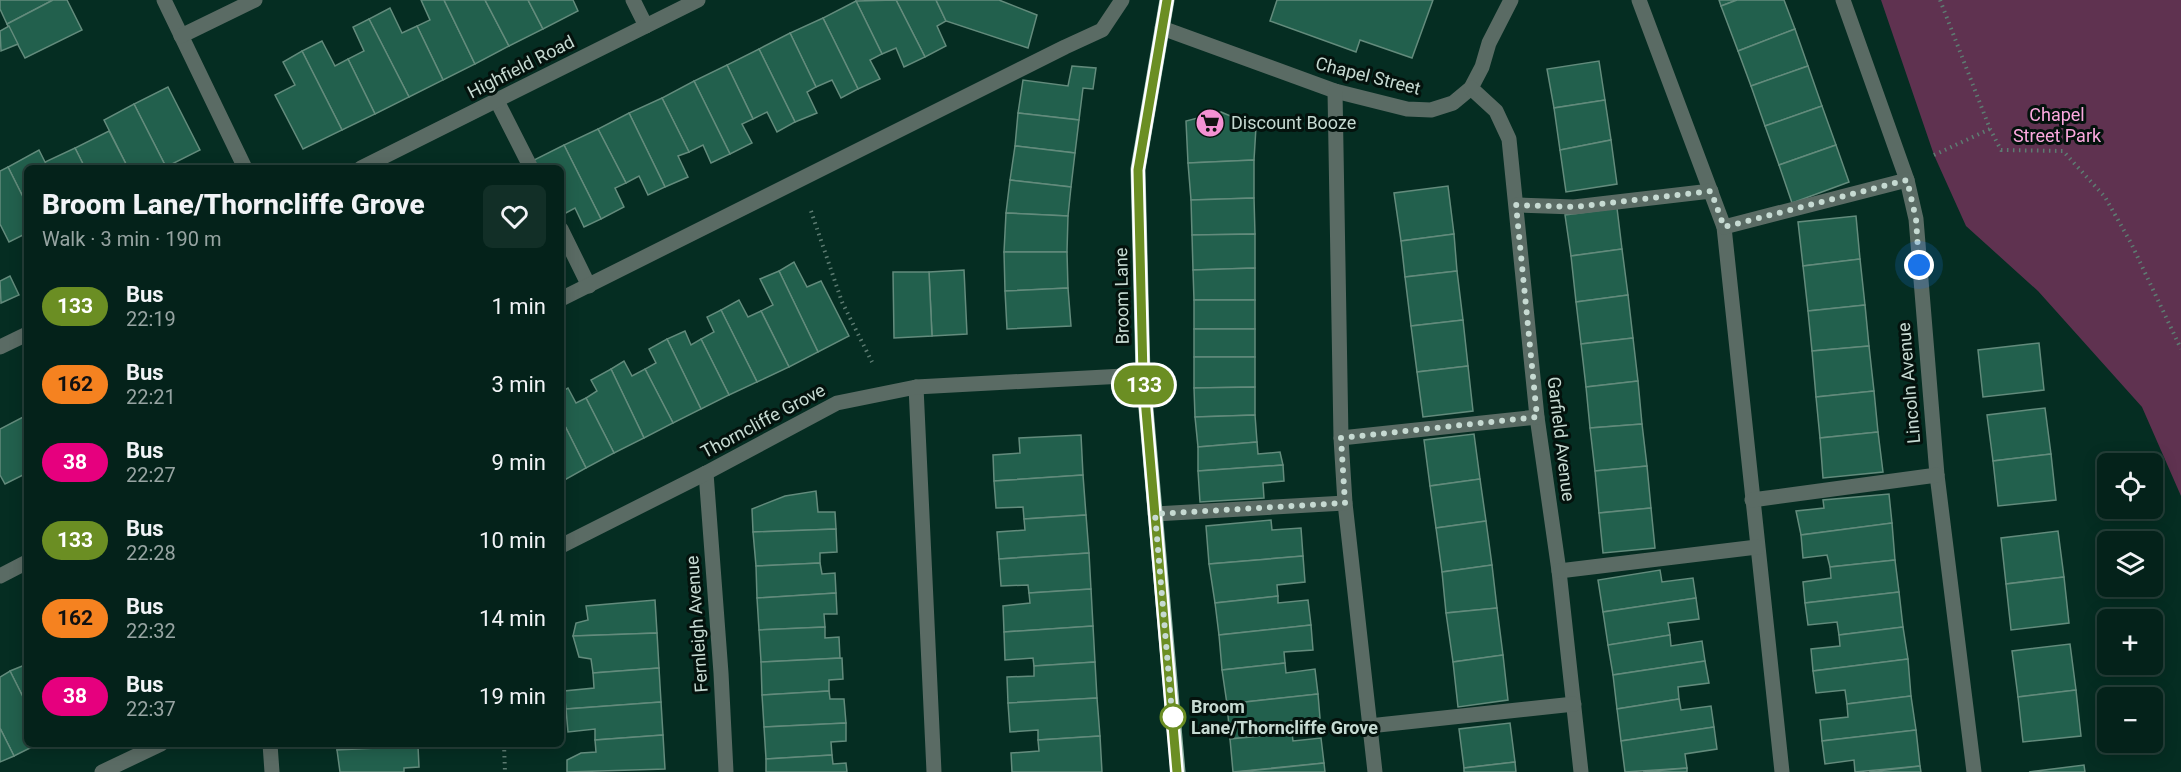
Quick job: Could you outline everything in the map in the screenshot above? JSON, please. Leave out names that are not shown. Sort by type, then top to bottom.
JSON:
[{"type":"main road","name":"Broom Lane","points":[[1166,0],[1138,170],[1143,375],[1178,772]]},
{"type":"street","points":[[164,0],[244,165]]},
{"type":"street","points":[[182,36],[255,0]]},
{"type":"street","points":[[633,0],[646,26]]},
{"type":"street","name":"Highfield Road","points":[[367,165],[698,0]]},
{"type":"street","points":[[564,298],[1102,30],[1122,0]]},
{"type":"street","points":[[1471,88],[1482,67],[1489,43],[1511,0]]},
{"type":"street","points":[[1639,0],[1724,227],[1782,772]]},
{"type":"street","name":"Lincoln Avenue","points":[[1843,0],[1907,180],[1916,219],[1937,475],[1974,772]]},
{"type":"street","name":"Chapel Street","points":[[1162,28],[1335,92],[1407,109],[1431,110],[1452,103],[1471,88]]},
{"type":"street","name":"Garfield Avenue","points":[[1471,88],[1496,111],[1509,138],[1537,417],[1559,571],[1581,772]]},
{"type":"street","points":[[1335,92],[1341,438],[1345,503],[1375,772]]},
{"type":"street","points":[[497,101],[529,165]]},
{"type":"street","points":[[1724,227],[1907,180]]},
{"type":"street","points":[[1516,205],[1574,207],[1711,191]]},
{"type":"street","points":[[564,235],[589,286]]},
{"type":"street","points":[[0,347],[24,335]]},
{"type":"street","name":"Thorncliffe Grove","points":[[564,544],[706,473],[837,403],[916,387],[1143,375]]},
{"type":"street","points":[[916,387],[934,772]]},
{"type":"street","points":[[1341,438],[1537,417]]},
{"type":"street","name":"Fernleigh Avenue","points":[[706,473],[726,772]]},
{"type":"street","points":[[1752,500],[1937,475]]},
{"type":"street","points":[[1155,514],[1345,503]]},
{"type":"street","points":[[1559,571],[1757,547]]},
{"type":"street","points":[[0,576],[24,564]]},
{"type":"street","points":[[1369,726],[1574,704]]},
{"type":"street","points":[[102,772],[155,747]]},
{"type":"street","points":[[270,747],[272,772]]},
{"type":"path","points":[[1940,0],[1990,129],[2001,150],[2063,151],[2105,197],[2131,243],[2181,349]]},
{"type":"path","points":[[1907,180],[1934,155],[1990,129]]},
{"type":"path","points":[[800,180],[842,302],[868,351],[886,393]]},
{"type":"path","points":[[504,747],[505,772]]},
{"type":"green space","name":"Chapel Street Park","points":[[1881,0],[2181,0],[2181,496],[2142,407],[2038,291],[1966,226],[1934,155]]},
{"type":"building","points":[[0,0],[53,0],[7,24],[0,9]]},
{"type":"building","points":[[53,0],[67,0],[82,30],[25,58],[7,24]]},
{"type":"building","points":[[421,0],[444,0],[475,64],[443,80],[417,26],[430,20]]},
{"type":"building","points":[[444,0],[485,0],[509,46],[475,64]]},
{"type":"building","points":[[485,0],[528,0],[543,29],[509,46]]},
{"type":"building","points":[[528,0],[573,0],[578,11],[543,29]]},
{"type":"building","points":[[896,0],[936,0],[946,21],[937,26],[946,46],[925,57]]},
{"type":"building","points":[[896,0],[925,57],[904,67],[896,48],[882,54],[856,1]]},
{"type":"building","points":[[936,0],[999,0],[1037,15],[1028,48],[946,21]]},
{"type":"building","points":[[1277,0],[1433,0],[1412,58],[1360,40],[1356,52],[1270,21]]},
{"type":"building","points":[[1719,0],[1737,0],[1721,6]]},
{"type":"building","points":[[1737,0],[1784,0],[1795,29],[1738,51],[1721,6]]},
{"type":"building","points":[[856,1],[882,54],[870,60],[880,79],[858,89],[823,18]]},
{"type":"building","points":[[390,8],[402,33],[417,26],[443,80],[409,97],[369,19]]},
{"type":"building","points":[[823,18],[858,89],[841,98],[832,80],[816,87],[790,33]]},
{"type":"building","points":[[369,19],[409,97],[375,114],[348,59],[364,51],[353,27]]},
{"type":"building","points":[[9,26],[18,44],[1,51],[0,31]]},
{"type":"building","points":[[1795,29],[1808,66],[1751,86],[1738,51]]},
{"type":"building","points":[[790,33],[816,87],[807,92],[817,113],[795,122],[759,49]]},
{"type":"building","points":[[322,41],[335,66],[348,59],[375,114],[342,130],[302,51]]},
{"type":"building","points":[[759,49],[795,122],[777,132],[767,112],[753,119],[727,65]]},
{"type":"building","points":[[302,51],[342,130],[303,149],[275,95],[295,85],[283,62]]},
{"type":"building","points":[[1599,61],[1605,100],[1554,108],[1547,69]]},
{"type":"building","points":[[727,65],[753,119],[742,124],[752,143],[730,154],[694,81]]},
{"type":"building","points":[[1072,66],[1096,68],[1093,89],[1083,88],[1079,120],[1018,113],[1023,80],[1068,86]]},
{"type":"building","points":[[1808,66],[1822,106],[1765,126],[1751,86]]},
{"type":"building","points":[[694,81],[730,154],[711,163],[703,145],[689,152],[662,98]]},
{"type":"building","points":[[168,87],[200,150],[170,165],[165,165],[134,104]]},
{"type":"building","points":[[662,98],[689,152],[678,156],[688,177],[665,187],[629,113]]},
{"type":"building","points":[[1605,100],[1611,140],[1560,150],[1554,108]]},
{"type":"building","points":[[134,104],[165,165],[126,165],[104,120]]},
{"type":"building","points":[[1822,106],[1836,145],[1779,165],[1765,126]]},
{"type":"building","points":[[1221,112],[1256,127],[1254,160],[1188,163],[1186,121]]},
{"type":"building","points":[[629,113],[665,187],[648,195],[639,176],[626,183],[598,129]]},
{"type":"building","points":[[1018,113],[1079,120],[1075,153],[1015,146]]},
{"type":"building","points":[[598,129],[626,183],[615,188],[624,207],[601,219],[564,145]]},
{"type":"building","points":[[109,131],[126,165],[84,165],[75,148]]},
{"type":"building","points":[[1611,140],[1617,184],[1566,192],[1560,150]]},
{"type":"building","points":[[564,145],[601,219],[584,227],[575,208],[564,214],[564,165],[536,165],[534,160]]},
{"type":"building","points":[[1836,145],[1849,182],[1792,203],[1779,165]]},
{"type":"building","points":[[1015,146],[1075,153],[1071,187],[1010,180]]},
{"type":"building","points":[[75,148],[84,165],[46,165],[45,162]]},
{"type":"building","points":[[39,150],[46,165],[24,165],[24,199],[8,167]]},
{"type":"building","points":[[1254,160],[1254,198],[1191,200],[1188,163]]},
{"type":"building","points":[[8,167],[24,199],[24,234],[9,242],[0,224],[0,171]]},
{"type":"building","points":[[1010,180],[1071,187],[1068,216],[1006,213]]},
{"type":"building","points":[[1448,186],[1454,234],[1401,241],[1394,193]]},
{"type":"building","points":[[1254,198],[1255,234],[1192,235],[1191,200]]},
{"type":"building","points":[[1617,208],[1622,249],[1571,256],[1565,215]]},
{"type":"building","points":[[1006,213],[1068,216],[1067,252],[1004,252]]},
{"type":"building","points":[[1856,216],[1860,259],[1803,266],[1798,222]]},
{"type":"building","points":[[1255,234],[1255,268],[1193,270],[1192,235]]},
{"type":"building","points":[[1454,234],[1457,271],[1405,277],[1401,241]]},
{"type":"building","points":[[1622,249],[1628,295],[1576,302],[1571,256]]},
{"type":"building","points":[[1004,252],[1067,252],[1068,288],[1005,291]]},
{"type":"building","points":[[1860,259],[1865,305],[1808,311],[1803,266]]},
{"type":"building","points":[[794,262],[807,287],[821,281],[849,336],[818,352],[779,271]]},
{"type":"building","points":[[1255,268],[1255,300],[1194,300],[1193,270]]},
{"type":"building","points":[[964,270],[967,334],[932,336],[929,272]]},
{"type":"building","points":[[779,271],[818,352],[789,367],[761,311],[773,305],[760,279]]},
{"type":"building","points":[[1457,271],[1463,320],[1411,326],[1405,277]]},
{"type":"building","points":[[893,272],[929,272],[932,336],[894,338]]},
{"type":"building","points":[[10,276],[19,295],[1,303],[0,281]]},
{"type":"building","points":[[1068,288],[1071,326],[1007,329],[1005,291]]},
{"type":"building","points":[[1628,295],[1633,338],[1581,344],[1576,302]]},
{"type":"building","points":[[739,300],[748,317],[761,311],[789,367],[757,382],[721,310]]},
{"type":"building","points":[[1194,300],[1255,300],[1255,329],[1194,329]]},
{"type":"building","points":[[1865,305],[1869,346],[1812,351],[1808,311]]},
{"type":"building","points":[[721,310],[757,382],[729,395],[701,339],[714,332],[707,317]]},
{"type":"building","points":[[1463,320],[1468,366],[1417,372],[1411,326]]},
{"type":"building","points":[[1194,329],[1255,329],[1255,357],[1194,357]]},
{"type":"building","points":[[685,331],[691,345],[701,339],[729,395],[701,409],[667,339]]},
{"type":"building","points":[[1633,338],[1638,381],[1586,387],[1581,344]]},
{"type":"building","points":[[667,339],[701,409],[673,423],[645,369],[656,363],[649,349]]},
{"type":"building","points":[[2039,343],[2044,390],[1983,397],[1978,350]]},
{"type":"building","points":[[1869,346],[1874,391],[1816,397],[1812,351]]},
{"type":"building","points":[[1194,357],[1255,357],[1255,387],[1194,388]]},
{"type":"building","points":[[624,361],[632,376],[645,369],[673,423],[644,438],[611,369]]},
{"type":"building","points":[[1468,366],[1473,411],[1423,417],[1417,372]]},
{"type":"building","points":[[611,369],[644,438],[614,453],[586,398],[597,391],[591,380]]},
{"type":"building","points":[[1638,381],[1642,424],[1590,428],[1586,387]]},
{"type":"building","points":[[1255,387],[1255,415],[1195,417],[1194,388]]},
{"type":"building","points":[[568,388],[576,403],[586,398],[614,453],[586,468],[564,424],[564,390]]},
{"type":"building","points":[[1874,391],[1878,432],[1820,438],[1816,397]]},
{"type":"building","points":[[2045,408],[2051,454],[1993,461],[1987,415]]},
{"type":"building","points":[[1255,415],[1257,442],[1198,447],[1195,417]]},
{"type":"building","points":[[24,417],[24,474],[5,484],[0,475],[0,429]]},
{"type":"building","points":[[564,424],[586,468],[564,480]]},
{"type":"building","points":[[1642,424],[1647,466],[1595,471],[1590,428]]},
{"type":"building","points":[[1878,432],[1883,472],[1823,478],[1820,438]]},
{"type":"building","points":[[1474,434],[1480,479],[1430,486],[1424,440]]},
{"type":"building","points":[[1081,435],[1083,475],[994,481],[993,455],[1020,453],[1019,438]]},
{"type":"building","points":[[1257,442],[1258,454],[1280,452],[1283,465],[1198,471],[1198,447]]},
{"type":"building","points":[[2051,454],[2056,500],[1998,506],[1993,461]]},
{"type":"building","points":[[1283,465],[1284,481],[1263,483],[1264,498],[1200,502],[1198,471]]},
{"type":"building","points":[[1647,466],[1651,508],[1599,513],[1595,471]]},
{"type":"building","points":[[1083,475],[1086,515],[1024,519],[1023,507],[996,508],[994,481]]},
{"type":"building","points":[[1480,479],[1486,521],[1436,528],[1430,486]]},
{"type":"building","points":[[816,491],[818,512],[835,512],[836,529],[753,532],[752,509],[785,496]]},
{"type":"building","points":[[1889,494],[1892,523],[1801,535],[1796,511],[1824,508],[1823,500]]},
{"type":"building","points":[[1651,508],[1655,548],[1603,553],[1599,513]]},
{"type":"building","points":[[1086,515],[1089,553],[999,559],[997,532],[1025,530],[1024,519]]},
{"type":"building","points":[[1271,520],[1272,530],[1301,528],[1303,556],[1209,564],[1206,526]]},
{"type":"building","points":[[1486,521],[1492,565],[1442,572],[1436,528]]},
{"type":"building","points":[[1892,523],[1895,560],[1830,567],[1827,555],[1803,558],[1801,535]]},
{"type":"building","points":[[836,529],[837,552],[820,553],[820,563],[756,566],[753,532]]},
{"type":"building","points":[[2058,531],[2064,577],[2006,584],[2001,538]]},
{"type":"building","points":[[1089,553],[1091,589],[1029,593],[1028,585],[1001,586],[999,559]]},
{"type":"building","points":[[1303,556],[1305,582],[1277,585],[1278,596],[1215,603],[1209,564]]},
{"type":"building","points":[[1895,560],[1899,592],[1805,603],[1803,582],[1831,578],[1830,567]]},
{"type":"building","points":[[820,563],[822,574],[835,573],[836,593],[757,598],[756,566]]},
{"type":"building","points":[[1492,565],[1497,608],[1446,613],[1442,572]]},
{"type":"building","points":[[1660,570],[1662,582],[1693,578],[1696,598],[1603,612],[1598,580]]},
{"type":"building","points":[[2064,577],[2069,623],[2011,630],[2006,584]]},
{"type":"building","points":[[1091,589],[1093,626],[1004,632],[1003,606],[1030,603],[1029,593]]},
{"type":"building","points":[[1899,592],[1903,627],[1839,635],[1837,622],[1808,625],[1805,603]]},
{"type":"building","points":[[836,593],[837,614],[824,614],[825,627],[759,630],[757,598]]},
{"type":"building","points":[[1278,596],[1278,603],[1308,600],[1311,625],[1219,635],[1215,603]]},
{"type":"building","points":[[1696,598],[1699,619],[1668,623],[1670,635],[1608,645],[1603,612]]},
{"type":"building","points":[[655,600],[657,633],[573,636],[576,623],[588,620],[586,606]]},
{"type":"building","points":[[1497,608],[1503,655],[1453,662],[1446,613]]},
{"type":"building","points":[[1311,625],[1313,650],[1284,652],[1285,663],[1222,670],[1219,635]]},
{"type":"building","points":[[1093,626],[1095,662],[1034,666],[1033,658],[1005,660],[1004,632]]},
{"type":"building","points":[[825,627],[825,638],[839,637],[840,658],[761,662],[759,630]]},
{"type":"building","points":[[1903,627],[1908,659],[1813,671],[1811,649],[1840,646],[1839,635]]},
{"type":"building","points":[[657,633],[659,668],[593,673],[591,659],[579,657],[573,636]]},
{"type":"building","points":[[1670,635],[1671,646],[1702,641],[1705,661],[1613,675],[1608,645]]},
{"type":"building","points":[[2070,644],[2076,690],[2018,697],[2012,651]]},
{"type":"building","points":[[1503,655],[1508,700],[1458,707],[1453,662]]},
{"type":"building","points":[[842,658],[843,679],[829,680],[829,691],[762,695],[761,662]]},
{"type":"building","points":[[1908,659],[1911,696],[1847,704],[1845,690],[1816,693],[1813,671]]},
{"type":"building","points":[[1705,661],[1709,683],[1678,687],[1679,699],[1617,709],[1613,675]]},
{"type":"building","points":[[1095,662],[1097,698],[1008,703],[1007,677],[1034,676],[1034,666]]},
{"type":"building","points":[[1285,663],[1286,673],[1315,669],[1318,694],[1227,704],[1222,670]]},
{"type":"building","points":[[24,665],[24,699],[10,671]]},
{"type":"building","points":[[659,668],[661,702],[566,709],[564,691],[594,688],[593,673]]},
{"type":"building","points":[[10,671],[24,699],[24,747],[32,747],[14,756],[0,728],[0,677]]},
{"type":"building","points":[[2076,690],[2081,736],[2023,742],[2018,697]]},
{"type":"building","points":[[829,691],[830,699],[844,699],[846,723],[764,727],[762,695]]},
{"type":"building","points":[[1318,694],[1320,718],[1291,721],[1292,733],[1230,739],[1227,704]]},
{"type":"building","points":[[1911,696],[1916,730],[1822,741],[1820,720],[1848,717],[1847,704]]},
{"type":"building","points":[[1097,698],[1100,736],[1038,740],[1038,730],[1010,732],[1008,703]]},
{"type":"building","points":[[1679,699],[1681,710],[1711,706],[1714,727],[1621,741],[1617,709]]},
{"type":"building","points":[[661,702],[663,735],[595,740],[595,729],[568,732],[566,709]]},
{"type":"building","points":[[846,723],[846,741],[831,742],[832,755],[766,759],[764,727]]},
{"type":"building","points":[[1510,723],[1515,762],[1464,768],[1459,729]]},
{"type":"building","points":[[1714,727],[1717,749],[1685,754],[1687,768],[1625,772],[1621,741]]},
{"type":"building","points":[[0,728],[14,756],[0,762]]},
{"type":"building","points":[[1916,730],[1920,766],[1855,772],[1854,760],[1825,764],[1822,741]]},
{"type":"building","points":[[1292,733],[1293,741],[1321,738],[1324,763],[1233,772],[1230,739]]},
{"type":"building","points":[[663,735],[665,769],[567,772],[567,760],[581,753],[596,752],[595,740]]},
{"type":"building","points":[[1100,736],[1102,772],[1012,772],[1011,753],[1039,751],[1038,740]]},
{"type":"building","points":[[337,747],[398,747],[337,750]]},
{"type":"building","points":[[418,747],[419,767],[404,768],[404,772],[340,772],[337,750]]},
{"type":"building","points":[[832,755],[833,764],[846,763],[847,772],[766,772],[766,759]]},
{"type":"building","points":[[1515,762],[1516,772],[1464,772],[1464,768]]},
{"type":"building","points":[[1324,763],[1325,772],[1238,772]]},
{"type":"building","points":[[2084,765],[2085,772],[2029,772]]},
{"type":"building","points":[[1920,766],[1921,772],[1869,772]]},
{"type":"building","points":[[1687,768],[1687,772],[1643,772]]},
{"type":"bus line","name":"133","points":[[1167,0],[1138,170],[1143,375],[1177,772]]},
{"type":"place","name":"Discount Booze","points":[[1210,123]]},
{"type":"place","name":"Broom Lane/Thorncliffe Grove","points":[[1173,717]]},
{"type":"route","points":[[1173,717],[1173,725],[1155,514],[1345,503],[1341,438],[1537,417],[1516,205],[1574,207],[1711,191],[1724,227],[1907,180],[1916,219],[1919,265]]}]
